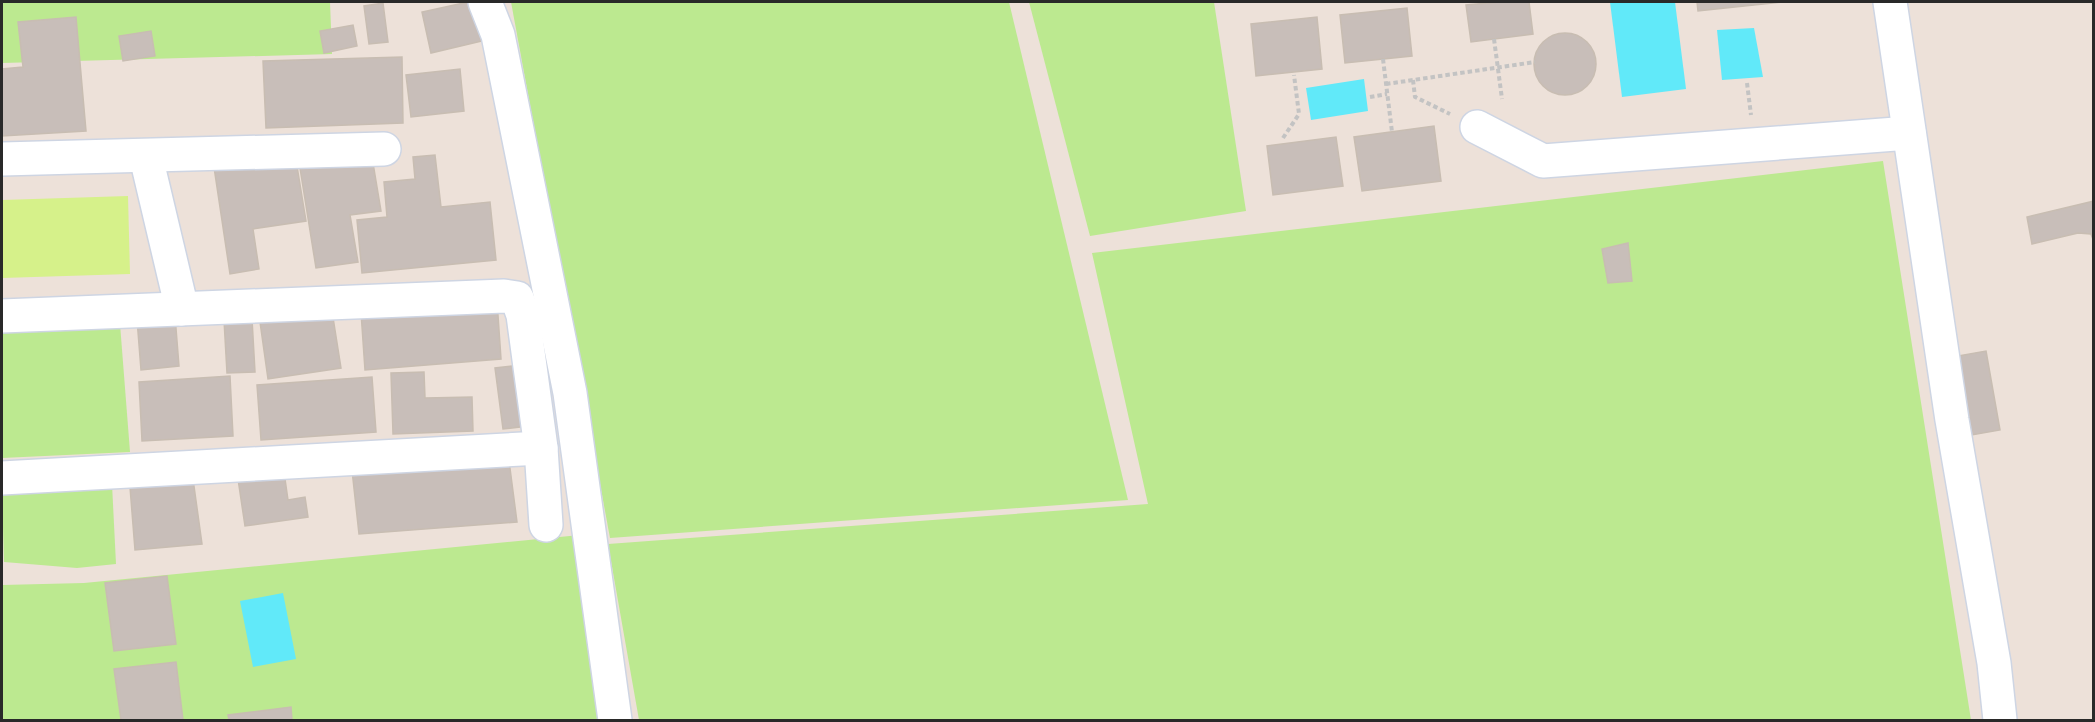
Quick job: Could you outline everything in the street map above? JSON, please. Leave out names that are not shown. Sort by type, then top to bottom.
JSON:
[{"type":"street","points":[[485,2],[498,34],[570,393],[615,720]]},
{"type":"street","points":[[1890,2],[1952,420],[1994,663],[2000,720]]},
{"type":"street","points":[[1477,127],[1543,161],[1909,133]]},
{"type":"street","points":[[2,159],[384,149]]},
{"type":"street","points":[[146,157],[182,309]]},
{"type":"street","points":[[2,316],[504,296],[517,298],[523,315],[542,448],[546,525]]},
{"type":"street","points":[[2,478],[542,448]]},
{"type":"path","points":[[1494,39],[1502,99]]},
{"type":"path","points":[[1383,59],[1392,132]]},
{"type":"path","points":[[1386,84],[1535,62]]},
{"type":"path","points":[[1283,138],[1299,114],[1294,75]]},
{"type":"path","points":[[1413,80],[1415,98],[1477,127]]},
{"type":"path","points":[[1370,97],[1387,94]]},
{"type":"green space","points":[[2,2],[330,2],[332,54],[2,63]]},
{"type":"green space","points":[[511,2],[1009,2],[1128,500],[610,538]]},
{"type":"green space","points":[[1029,2],[1214,2],[1246,211],[1090,236]]},
{"type":"green space","points":[[1883,161],[1971,720],[639,720],[608,544],[1148,504],[1092,253]]},
{"type":"green space","points":[[128,196],[130,274],[2,278],[2,200]]},
{"type":"green space","points":[[120,324],[130,452],[2,458],[2,329]]},
{"type":"green space","points":[[112,484],[116,564],[77,568],[4,562],[2,493]]},
{"type":"green space","points":[[580,535],[608,720],[2,720],[2,585],[84,583]]},
{"type":"water","points":[[1610,2],[1675,2],[1686,89],[1622,97]]},
{"type":"water","points":[[1754,28],[1763,77],[1722,80],[1717,30]]},
{"type":"water","points":[[1364,79],[1368,111],[1311,120],[1306,88]]},
{"type":"water","points":[[283,593],[296,659],[253,667],[240,601]]},
{"type":"building","points":[[473,2],[482,41],[431,53],[422,12]]},
{"type":"building","points":[[1529,2],[1533,34],[1471,42],[1466,5]]},
{"type":"building","points":[[1697,2],[1783,2],[1698,11]]},
{"type":"building","points":[[383,3],[388,42],[369,44],[364,6]]},
{"type":"building","points":[[1407,8],[1412,56],[1345,63],[1340,15]]},
{"type":"building","points":[[76,17],[86,131],[2,136],[2,69],[23,67],[18,22]]},
{"type":"building","points":[[1317,17],[1322,69],[1256,76],[1251,24]]},
{"type":"building","points":[[353,25],[357,46],[324,53],[320,31]]},
{"type":"building","points":[[151,31],[155,56],[123,61],[119,36]]},
{"type":"building","points":[[1565,33],[1582,38],[1587,42],[1591,47],[1596,64],[1591,81],[1587,86],[1582,90],[1565,95],[1548,90],[1543,86],[1539,81],[1534,64],[1539,47],[1543,42],[1548,38]]},
{"type":"building","points":[[402,57],[403,123],[266,128],[263,61]]},
{"type":"building","points":[[460,69],[464,111],[411,117],[406,75]]},
{"type":"building","points":[[1434,126],[1441,181],[1362,191],[1354,137]]},
{"type":"building","points":[[1336,137],[1343,186],[1273,195],[1267,146]]},
{"type":"building","points":[[295,154],[306,221],[253,229],[259,269],[230,274],[214,167]]},
{"type":"building","points":[[435,155],[441,207],[490,202],[496,260],[362,273],[357,220],[387,217],[384,182],[415,179],[413,157]]},
{"type":"building","points":[[372,157],[381,211],[350,215],[358,262],[316,268],[300,168]]},
{"type":"building","points":[[2094,201],[2094,242],[2091,234],[2078,233],[2032,244],[2027,217]]},
{"type":"building","points":[[1628,243],[1632,281],[1608,283],[1602,249]]},
{"type":"building","points":[[497,301],[501,359],[365,370],[361,312]]},
{"type":"building","points":[[332,311],[341,368],[268,379],[260,322]]},
{"type":"building","points":[[175,316],[179,366],[141,370],[137,319]]},
{"type":"building","points":[[252,319],[255,372],[227,373],[224,320]]},
{"type":"building","points":[[1986,351],[2000,430],[1966,436],[1952,357]]},
{"type":"building","points":[[520,365],[528,426],[503,429],[495,368]]},
{"type":"building","points":[[424,372],[425,398],[472,397],[473,431],[393,434],[391,373]]},
{"type":"building","points":[[230,376],[233,436],[142,441],[139,382]]},
{"type":"building","points":[[372,377],[376,432],[261,440],[257,385]]},
{"type":"building","points":[[508,453],[517,522],[359,534],[352,470]]},
{"type":"building","points":[[284,472],[288,500],[305,497],[308,517],[245,526],[238,479]]},
{"type":"building","points":[[193,479],[202,544],[135,550],[130,487]]},
{"type":"building","points":[[167,576],[176,644],[114,651],[105,583]]},
{"type":"building","points":[[176,662],[183,720],[121,720],[114,669]]},
{"type":"building","points":[[291,707],[292,720],[229,720],[228,715]]}]
